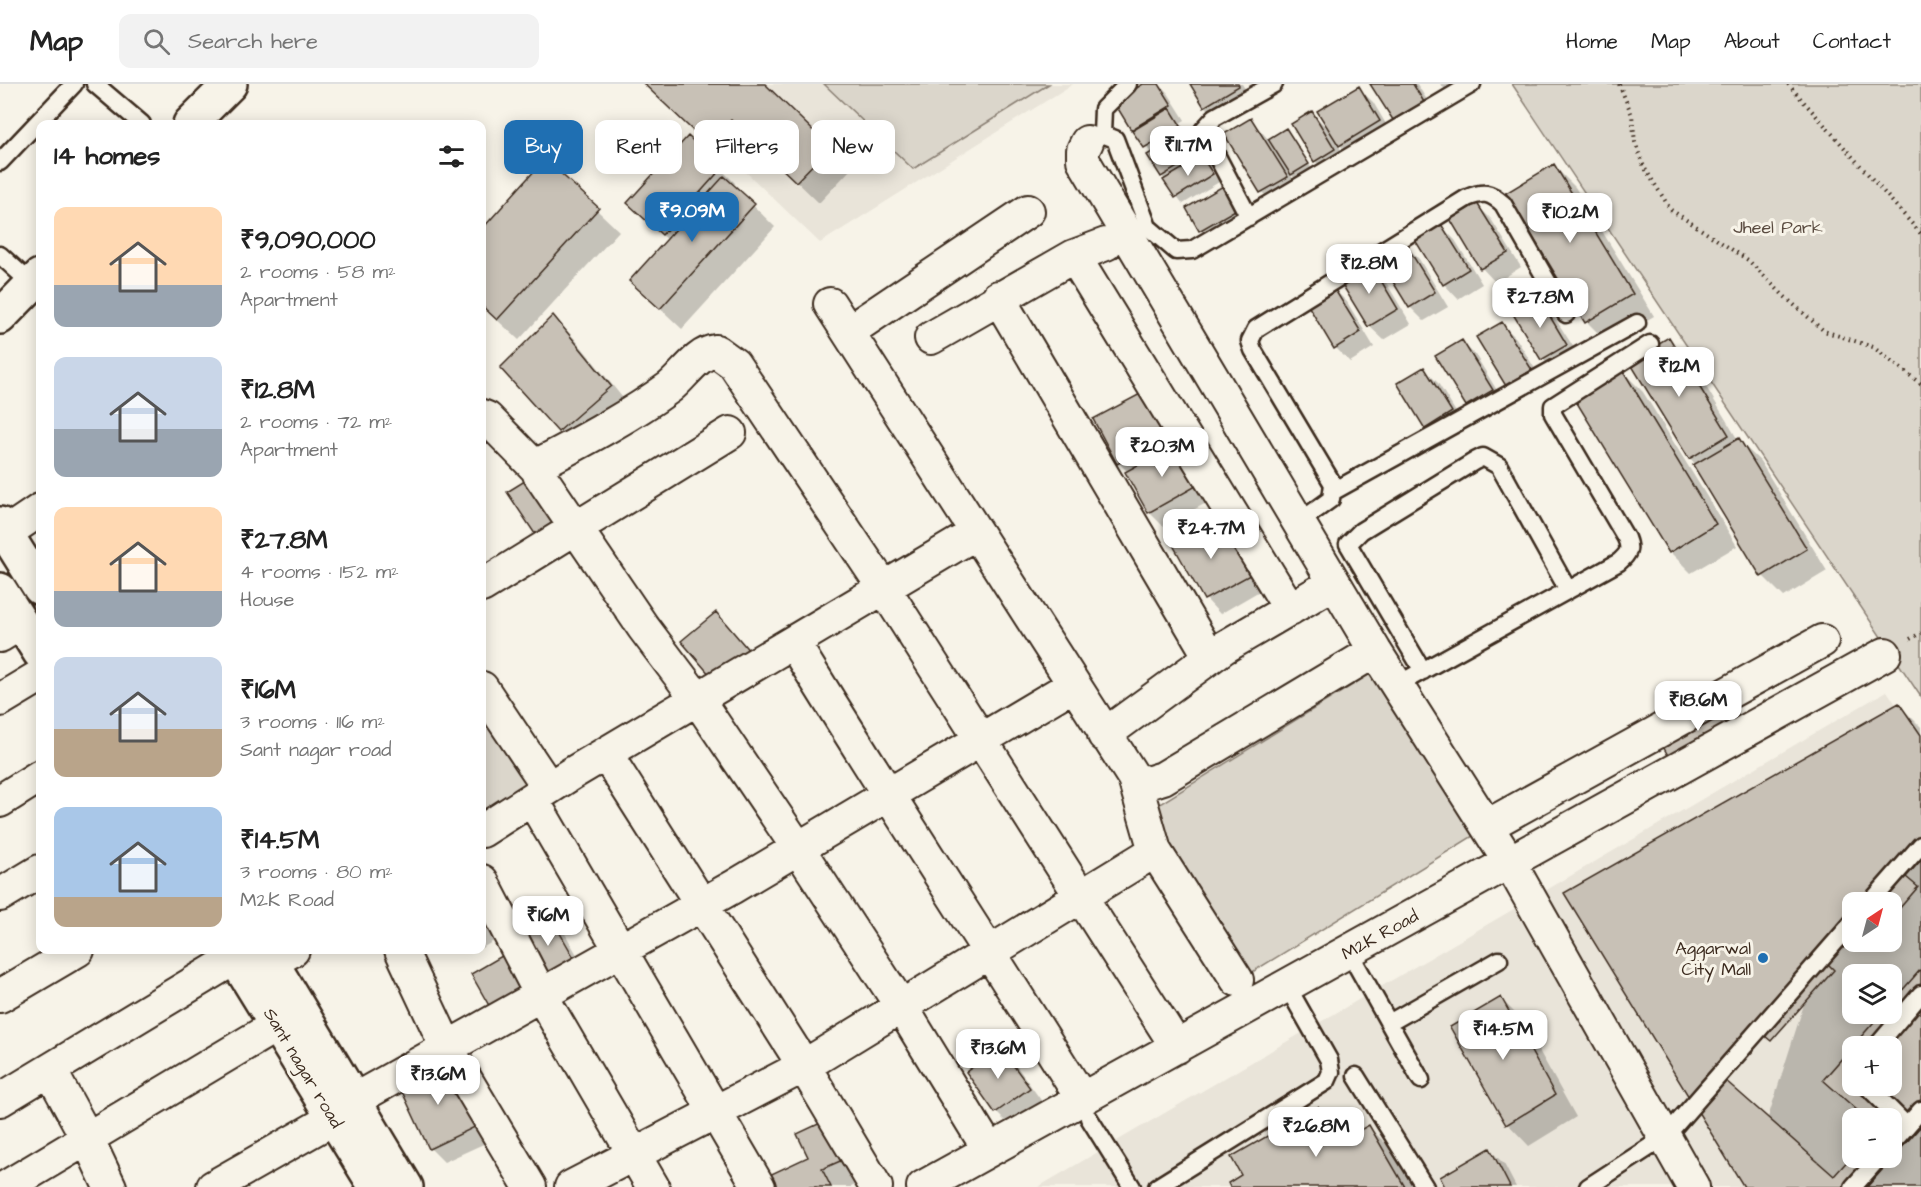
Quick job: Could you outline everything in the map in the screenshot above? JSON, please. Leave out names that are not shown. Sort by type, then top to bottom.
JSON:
[{"type":"street","points":[[193,120],[215,89]]},
{"type":"street","points":[[1094,138],[1083,150],[1083,160],[1375,651],[1410,678],[1487,826],[1693,1187]]},
{"type":"street","points":[[848,332],[1028,211]]},
{"type":"street","points":[[930,338],[998,297],[1074,256],[1106,244]]},
{"type":"street","points":[[1074,256],[1290,609]]},
{"type":"street","points":[[0,317],[36,281]]},
{"type":"street","points":[[998,297],[1210,657]]},
{"type":"street","points":[[830,304],[1104,735],[1134,778],[1155,850],[1237,980]]},
{"type":"street","points":[[538,470],[543,462],[650,401],[680,380],[701,357],[716,351],[734,364],[884,588],[1079,897],[1177,1047]]},
{"type":"street","points":[[486,417],[538,470],[643,627],[698,700],[901,1006],[990,1150]]},
{"type":"street","points":[[486,584],[730,433]]},
{"type":"street","points":[[36,512],[3,528],[36,582]]},
{"type":"street","points":[[486,828],[976,533]]},
{"type":"street","points":[[1104,735],[1210,657],[1334,583]]},
{"type":"street","points":[[0,590],[10,629],[36,650]]},
{"type":"street","points":[[1487,826],[1822,641]]},
{"type":"street","points":[[793,642],[887,796],[990,951],[1085,1109]]},
{"type":"street","points":[[1134,778],[1147,783],[1163,778],[1375,651]]},
{"type":"street","name":"M2K Road","points":[[923,1187],[990,1150],[1085,1109],[1177,1047],[1885,654]]},
{"type":"street","points":[[0,700],[36,678]]},
{"type":"street","points":[[213,1187],[447,1048],[701,905],[1073,685]]},
{"type":"street","points":[[486,695],[540,794],[620,951],[717,1111],[759,1187]]},
{"type":"street","points":[[606,754],[804,1066],[876,1187]]},
{"type":"street","points":[[0,801],[36,778]]},
{"type":"street","points":[[571,1187],[804,1066],[1155,850]]},
{"type":"street","points":[[0,895],[36,873]]},
{"type":"street","points":[[486,889],[541,995],[653,1187]]},
{"type":"street","points":[[0,996],[71,954]]},
{"type":"street","points":[[403,954],[447,1048],[530,1187]]},
{"type":"street","points":[[0,1100],[50,1070],[257,957]]},
{"type":"street","name":"Sant nagar road","points":[[257,957],[276,1025],[406,1187]]},
{"type":"street","name":"Sant nagar road","points":[[257,957],[344,1109],[376,1187]]},
{"type":"street","points":[[6,1187],[276,1025]]},
{"type":"street","points":[[50,1070],[87,1138],[110,1187]]},
{"type":"lane","points":[[40,120],[74,84]]},
{"type":"lane","points":[[95,84],[136,120]]},
{"type":"lane","points":[[1128,84],[1103,109],[1094,138],[1115,139],[1148,227],[1176,251],[1192,250],[1472,84]]},
{"type":"lane","points":[[1249,217],[1203,130],[1215,117],[1274,84]]},
{"type":"lane","points":[[0,162],[36,124]]},
{"type":"lane","points":[[1334,491],[1333,484],[1253,350],[1250,341],[1256,329],[1480,192],[1492,195],[1503,204],[1566,314]]},
{"type":"lane","points":[[0,255],[36,279]]},
{"type":"lane","points":[[1298,523],[1326,504],[1334,491],[1637,324]]},
{"type":"lane","points":[[1568,590],[1499,466],[1483,458],[1361,531],[1348,544],[1410,678],[1619,562],[1628,554],[1629,546],[1553,414],[1553,406],[1650,344]]},
{"type":"lane","points":[[1880,892],[1921,845]]},
{"type":"lane","points":[[1588,1187],[1665,1137],[1842,934]]},
{"type":"lane","points":[[1349,952],[1421,1080]]},
{"type":"lane","points":[[1389,1023],[1499,960]]},
{"type":"lane","points":[[1157,1187],[1185,1180],[1327,1081],[1331,1072],[1329,1060],[1287,986]]},
{"type":"lane","points":[[1885,1036],[1921,994]]},
{"type":"lane","points":[[1356,1076],[1425,1187]]},
{"type":"lane","points":[[1877,1096],[1907,1126]]},
{"type":"lane","points":[[1085,1109],[1132,1187]]},
{"type":"lane","points":[[1902,1132],[1921,1110]]},
{"type":"lane","points":[[1853,1187],[1870,1168]]},
{"type":"path","points":[[1619,84],[1632,115],[1635,142],[1644,166],[1671,210],[1748,260],[1824,331],[1873,347],[1921,384]]},
{"type":"path","points":[[1788,84],[1921,234]]},
{"type":"shaded area","points":[[654,84],[1073,84],[820,243],[748,174],[799,174],[799,120],[694,120],[694,122]]},
{"type":"shaded area","points":[[1887,691],[1921,742],[1921,1187],[1038,1187]]},
{"type":"green space","points":[[824,84],[1049,84],[913,169],[895,152],[895,120],[862,120]]},
{"type":"green space","name":"Jheel Park","points":[[1512,84],[1921,84],[1921,697]]},
{"type":"green space","points":[[1372,673],[1473,836],[1246,976],[1145,813]]},
{"type":"green space","points":[[486,721],[529,788],[486,815]]},
{"type":"building","points":[[644,84],[765,84],[811,129],[811,167],[796,182],[788,174],[799,174],[799,120],[694,120],[694,132]]},
{"type":"building","points":[[1143,84],[1159,84],[1172,105],[1131,130],[1114,102]]},
{"type":"building","points":[[1190,84],[1238,84],[1239,86],[1204,107]]},
{"type":"building","points":[[1370,84],[1413,84],[1424,102],[1393,120]]},
{"type":"building","points":[[1359,86],[1380,121],[1339,146],[1317,111]]},
{"type":"building","points":[[1170,108],[1181,126],[1144,148],[1132,131]]},
{"type":"building","points":[[1312,111],[1335,149],[1314,162],[1291,124]]},
{"type":"building","points":[[1251,118],[1288,177],[1260,193],[1224,134]]},
{"type":"building","points":[[1286,128],[1309,164],[1291,175],[1268,139]]},
{"type":"building","points":[[1188,130],[1202,152],[1161,177],[1147,155]]},
{"type":"building","points":[[688,136],[694,142],[694,174],[717,174],[662,235],[627,203],[653,174],[682,174],[682,143]]},
{"type":"building","points":[[1202,157],[1213,174],[1175,198],[1163,180]]},
{"type":"building","points":[[1554,164],[1633,294],[1585,323],[1506,193]]},
{"type":"building","points":[[532,174],[562,174],[599,208],[497,320],[486,310],[486,225]]},
{"type":"building","points":[[724,176],[755,204],[660,309],[629,281]]},
{"type":"building","points":[[1223,186],[1237,209],[1199,231],[1186,208]]},
{"type":"building","points":[[1477,203],[1508,253],[1480,269],[1450,219]]},
{"type":"building","points":[[1441,224],[1469,269],[1443,285],[1415,240]]},
{"type":"building","points":[[1405,243],[1435,292],[1409,308],[1379,259]]},
{"type":"building","points":[[1370,262],[1398,309],[1368,327],[1340,281]]},
{"type":"building","points":[[1332,285],[1361,332],[1334,349],[1306,302]]},
{"type":"building","points":[[1539,298],[1567,345],[1541,360],[1513,314]]},
{"type":"building","points":[[553,315],[611,386],[558,432],[500,368]]},
{"type":"building","points":[[1502,322],[1532,370],[1506,386],[1476,337]]},
{"type":"building","points":[[1669,337],[1729,435],[1689,459],[1629,361]]},
{"type":"building","points":[[1462,340],[1493,390],[1466,406],[1435,356]]},
{"type":"building","points":[[1424,367],[1452,412],[1425,429],[1397,383]]},
{"type":"building","points":[[1622,369],[1716,524],[1669,553],[1574,398]]},
{"type":"building","points":[[1144,392],[1168,437],[1117,464],[1093,419]]},
{"type":"building","points":[[1739,438],[1807,549],[1761,577],[1693,465]]},
{"type":"building","points":[[1176,444],[1198,485],[1148,513],[1125,472]]},
{"type":"building","points":[[536,474],[566,518],[537,537],[507,492]]},
{"type":"building","points":[[1217,519],[1250,575],[1204,600],[1173,545]]},
{"type":"building","points":[[716,612],[751,653],[716,682],[681,641]]},
{"type":"building","points":[[1722,699],[1739,730],[1674,766],[1656,734]]},
{"type":"building","name":"Aggarwal City Mall","points":[[1899,703],[1921,735],[1921,1187],[1744,1187],[1564,893]]},
{"type":"building","points":[[1921,860],[1921,969],[1902,991],[1902,964],[1842,964],[1842,1024],[1872,1024],[1862,1036],[1842,1036],[1842,1058],[1823,1080],[1855,1108],[1842,1108],[1842,1167],[1834,1176],[1725,1080],[1765,1036],[1771,1041],[1834,970],[1828,964],[1842,949],[1842,952],[1902,952],[1902,905],[1918,887],[1906,877]]},
{"type":"building","points":[[549,914],[577,963],[547,980],[518,931]]},
{"type":"building","points":[[507,953],[532,994],[495,1016],[471,974]]},
{"type":"building","points":[[1501,997],[1555,1095],[1506,1125],[1450,1027]]},
{"type":"building","points":[[1000,1047],[1030,1088],[995,1113],[966,1072]]},
{"type":"building","points":[[447,1063],[477,1126],[429,1149],[399,1085]]},
{"type":"building","points":[[1318,1107],[1329,1127],[1344,1118],[1353,1134],[1369,1125],[1405,1187],[1230,1187],[1228,1183],[1241,1175],[1231,1157]]},
{"type":"building","points":[[829,1119],[847,1158],[822,1169],[831,1187],[770,1187],[765,1177],[808,1157],[797,1134]]},
{"type":"building","points":[[1921,1126],[1921,1187],[1867,1187],[1884,1168],[1902,1168],[1902,1147]]},
{"type":"building","points":[[1490,1148],[1510,1187],[1445,1187],[1440,1177]]},
{"type":"place","name":"Aggarwal City Mall","points":[[1763,958]]}]
